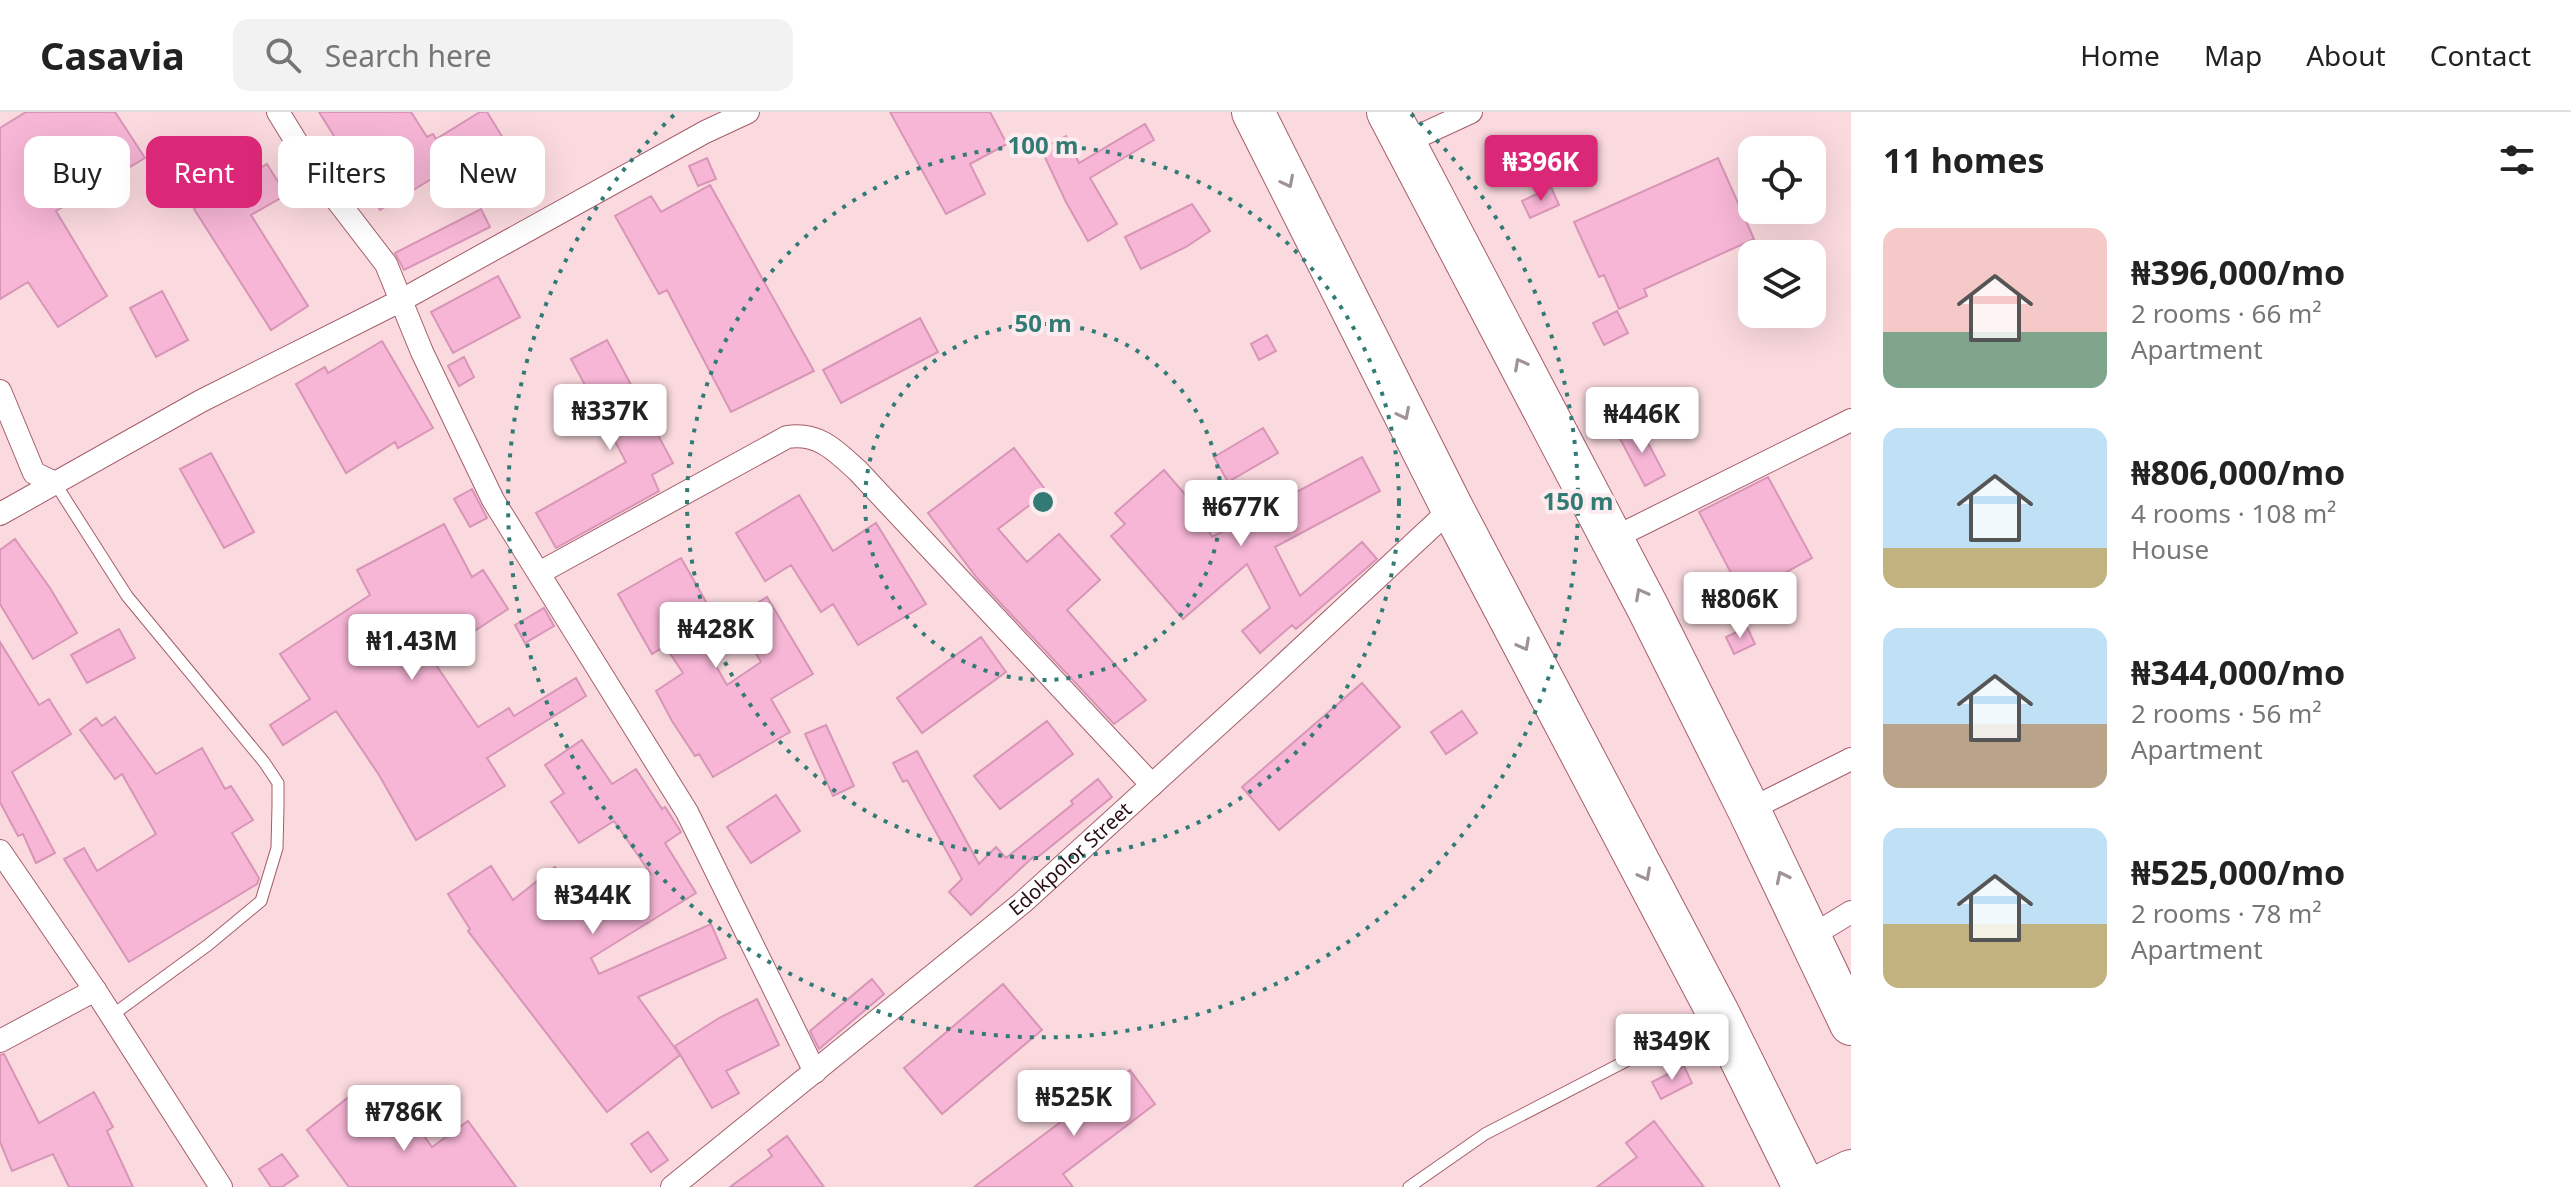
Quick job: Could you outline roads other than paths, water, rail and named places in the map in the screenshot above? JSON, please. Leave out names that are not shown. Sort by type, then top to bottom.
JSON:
[{"type":"highway","points":[[1253,112],[1452,508],[1718,1013],[1804,1187]]},
{"type":"highway","points":[[1396,127],[1612,539],[1749,810],[1851,1024]]},
{"type":"highway","points":[[1818,1187],[1851,1171]]},
{"type":"street","points":[[278,112],[313,169],[386,264],[422,352],[493,500],[687,812],[815,1072]]},
{"type":"street","points":[[0,514],[201,401],[400,301],[705,132],[748,112]]},
{"type":"street","points":[[1396,127],[1471,112]]},
{"type":"street","points":[[0,391],[34,473],[55,483]]},
{"type":"street","points":[[1612,539],[1851,420]]},
{"type":"street","points":[[539,573],[776,442],[802,435],[824,441],[858,471],[1152,785]]},
{"type":"street","name":"Edokpolor Street","points":[[672,1187],[1022,903],[1452,508]]},
{"type":"street","points":[[1749,810],[1851,759]]},
{"type":"street","points":[[0,851],[95,990],[221,1187]]},
{"type":"street","points":[[1810,937],[1851,912]]},
{"type":"street","points":[[0,1041],[95,990]]},
{"type":"lane","points":[[55,483],[127,596],[278,783],[277,848],[261,901],[208,945],[111,1016]]},
{"type":"lane","points":[[1409,1187],[1485,1134],[1718,1013]]}]
